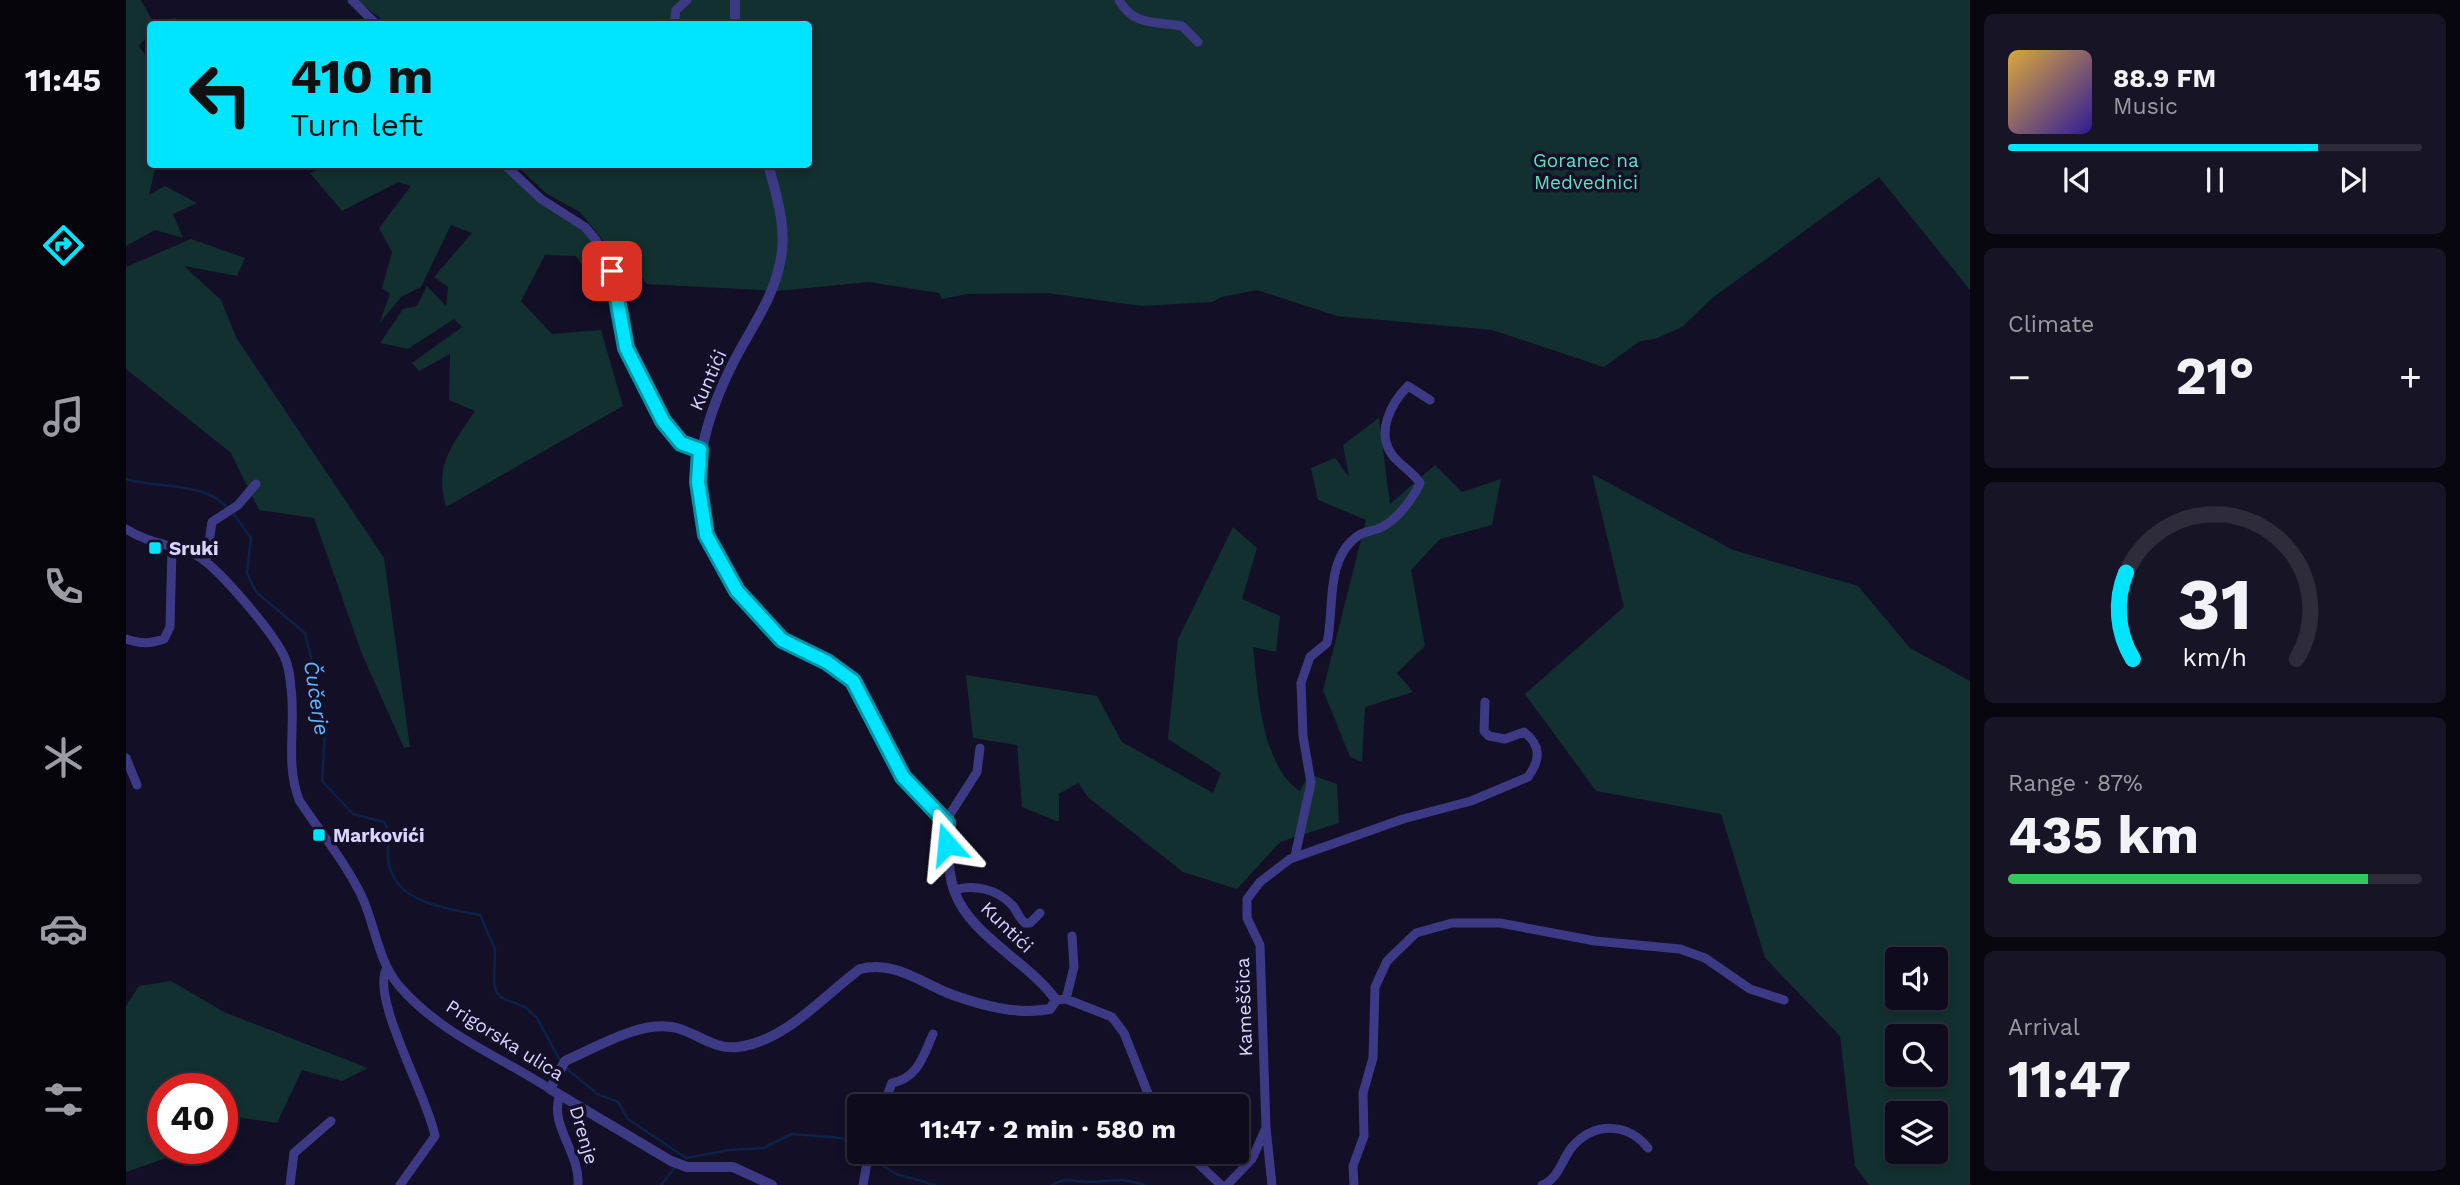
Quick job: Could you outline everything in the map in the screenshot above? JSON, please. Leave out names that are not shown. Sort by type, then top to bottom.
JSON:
[{"type":"street","points":[[352,0],[373,21]]},
{"type":"street","points":[[674,21],[676,10],[687,0]]},
{"type":"street","points":[[735,0],[735,21]]},
{"type":"street","points":[[1119,0],[1126,10],[1150,24],[1182,26],[1198,41]]},
{"type":"street","points":[[509,168],[541,199],[585,227],[596,240],[612,271],[626,348],[663,421],[681,443],[700,450]]},
{"type":"street","name":"Kuntići","points":[[769,168],[783,232],[777,278],[768,305],[723,384],[700,450],[698,482],[706,535],[737,591],[782,640],[827,662],[853,681],[903,777],[946,822],[947,868],[954,890],[972,923],[989,934],[1061,1000]]},
{"type":"street","points":[[1295,856],[1311,783],[1303,736],[1301,683],[1305,665],[1327,643],[1332,583],[1347,550],[1359,536],[1383,528],[1420,483],[1390,453],[1386,424],[1393,401],[1408,386],[1430,400]]},
{"type":"street","points":[[206,562],[212,522],[239,505],[256,484]]},
{"type":"street","name":"Prigorska ulica","points":[[126,529],[150,542],[192,553],[206,562],[250,610],[284,655],[292,692],[290,772],[294,786],[299,800],[355,884],[387,968],[401,987],[438,1023],[673,1161],[684,1166],[733,1167],[772,1185]]},
{"type":"street","points":[[126,639],[139,644],[164,639],[170,627],[172,548]]},
{"type":"street","name":"Kameščica","points":[[1272,1185],[1266,1128],[1260,945],[1247,918],[1247,899],[1260,882],[1295,856],[1403,819],[1471,801],[1528,777],[1539,754],[1538,746],[1524,732],[1505,739],[1489,736],[1484,731],[1485,702]]},
{"type":"street","points":[[946,822],[976,772],[980,748]]},
{"type":"street","points":[[126,758],[137,785]]},
{"type":"street","points":[[954,890],[970,886],[994,892],[1012,905],[1025,923],[1033,921],[1040,913]]},
{"type":"street","points":[[1354,1185],[1353,1166],[1364,1136],[1363,1093],[1373,1058],[1375,987],[1387,961],[1416,933],[1452,923],[1500,923],[1595,941],[1666,946],[1705,958],[1735,981],[1784,1000]]},
{"type":"street","points":[[555,1092],[563,1065],[641,1030],[676,1028],[710,1044],[738,1047],[782,1030],[860,969],[873,966],[900,970],[951,994],[1016,1012],[1050,1009],[1061,1000],[1074,967],[1072,936]]},
{"type":"street","points":[[387,968],[382,975],[386,1000],[396,1032],[432,1117],[435,1136],[400,1185]]},
{"type":"street","points":[[1061,1000],[1107,1012],[1124,1033],[1148,1094]]},
{"type":"street","points":[[888,1094],[892,1083],[904,1081],[915,1071],[933,1034]]},
{"type":"street","name":"Drenje","points":[[555,1092],[558,1115],[572,1149],[578,1185]]},
{"type":"street","points":[[290,1185],[294,1153],[331,1121]]},
{"type":"street","name":"Kameščica","points":[[1227,1185],[1252,1159],[1266,1128]]},
{"type":"street","points":[[1542,1185],[1550,1182],[1571,1149],[1590,1134],[1609,1128],[1628,1130],[1648,1148]]},
{"type":"street","points":[[863,1185],[866,1164]]},
{"type":"street","points":[[1198,1164],[1221,1185]]},
{"type":"green space","points":[[126,0],[141,0],[152,21],[147,21],[147,37],[139,46],[147,58],[147,168],[155,168],[149,195],[165,186],[197,203],[173,214],[183,238],[155,230],[126,246]]},
{"type":"green space","name":"Goranec na Medvednici","points":[[356,0],[1970,0],[1970,290],[1879,177],[1711,299],[1682,327],[1655,339],[1640,341],[1604,367],[1492,330],[1337,316],[1257,290],[1222,297],[1212,302],[1142,306],[1047,293],[968,294],[942,299],[939,293],[869,282],[777,291],[647,284],[619,247],[614,254],[580,212],[547,194],[519,168],[812,168],[812,21],[384,21]]},
{"type":"green space","points":[[322,168],[507,168],[583,227],[603,254],[616,300],[606,292],[609,279],[601,274],[590,278],[576,256],[545,255],[521,301],[552,334],[601,330],[623,406],[446,507],[442,479],[447,456],[475,411],[449,400],[450,354],[419,371],[412,363],[462,327],[454,319],[408,349],[380,343],[403,309],[417,306],[427,286],[446,306],[448,287],[434,277],[472,233],[451,225],[421,287],[401,297],[379,324],[390,294],[382,288],[392,252],[379,228],[411,186],[398,182],[342,211],[310,173]]},
{"type":"green space","points":[[191,239],[245,258],[237,276],[184,266],[221,300],[237,339],[384,558],[410,747],[404,748],[362,654],[314,518],[259,510],[231,453],[126,369],[126,267]]},
{"type":"green space","points":[[1379,418],[1390,504],[1435,465],[1462,492],[1501,479],[1492,525],[1440,539],[1411,570],[1425,646],[1397,673],[1413,692],[1365,707],[1362,762],[1350,757],[1323,690],[1366,520],[1318,500],[1311,468],[1335,458],[1349,477],[1343,445]]},
{"type":"green space","points":[[1592,474],[1733,550],[1858,586],[1910,648],[1970,681],[1970,1185],[1869,1185],[1855,1166],[1840,1036],[1765,958],[1721,814],[1596,791],[1525,694],[1624,607]]},
{"type":"green space","points":[[1233,527],[1257,548],[1242,599],[1280,616],[1276,652],[1253,647],[1260,705],[1269,746],[1287,779],[1300,791],[1309,774],[1337,784],[1339,823],[1280,842],[1237,889],[1183,872],[1089,798],[1078,783],[1059,794],[1059,822],[1022,807],[1017,745],[973,738],[966,675],[1097,696],[1122,742],[1213,793],[1221,773],[1168,739],[1178,639]]},
{"type":"green space","points":[[171,981],[224,1012],[368,1068],[342,1081],[302,1070],[277,1123],[238,1117],[238,1073],[147,1073],[149,1164],[126,1172],[126,1006],[139,986]]},
{"type":"waterway","name":"Čučerje","points":[[126,479],[206,493],[228,508]]},
{"type":"waterway","name":"Čučerje","points":[[233,513],[251,538],[247,573],[256,592],[305,633],[315,674],[318,721],[325,732],[322,781],[353,814],[384,822],[388,832],[389,865],[394,878],[403,888],[440,907],[480,915],[495,949],[494,984],[497,993],[502,998],[525,1007],[537,1018],[560,1060]]},
{"type":"waterway","name":"Čučerje","points":[[566,1068],[597,1094],[618,1102],[628,1119],[686,1158],[729,1150],[763,1148],[792,1134],[842,1138],[847,1142]]},
{"type":"waterway","name":"Čučerje","points":[[880,1164],[896,1174],[935,1185]]},
{"type":"waterway","points":[[661,1185],[676,1166]]},
{"type":"waterway","name":"Čučerje","points":[[1052,1185],[1066,1180],[1123,1180],[1144,1185]]},
{"type":"place","name":"Sruki","points":[[155,548]]},
{"type":"place","name":"Markovići","points":[[319,835]]},
{"type":"route","points":[[612,271],[626,348],[663,421],[681,443],[700,450],[698,482],[701,511],[706,535],[721,567],[737,591],[772,632],[796,648],[827,662],[853,681],[903,777],[918,796],[947,823],[947,844]]}]
